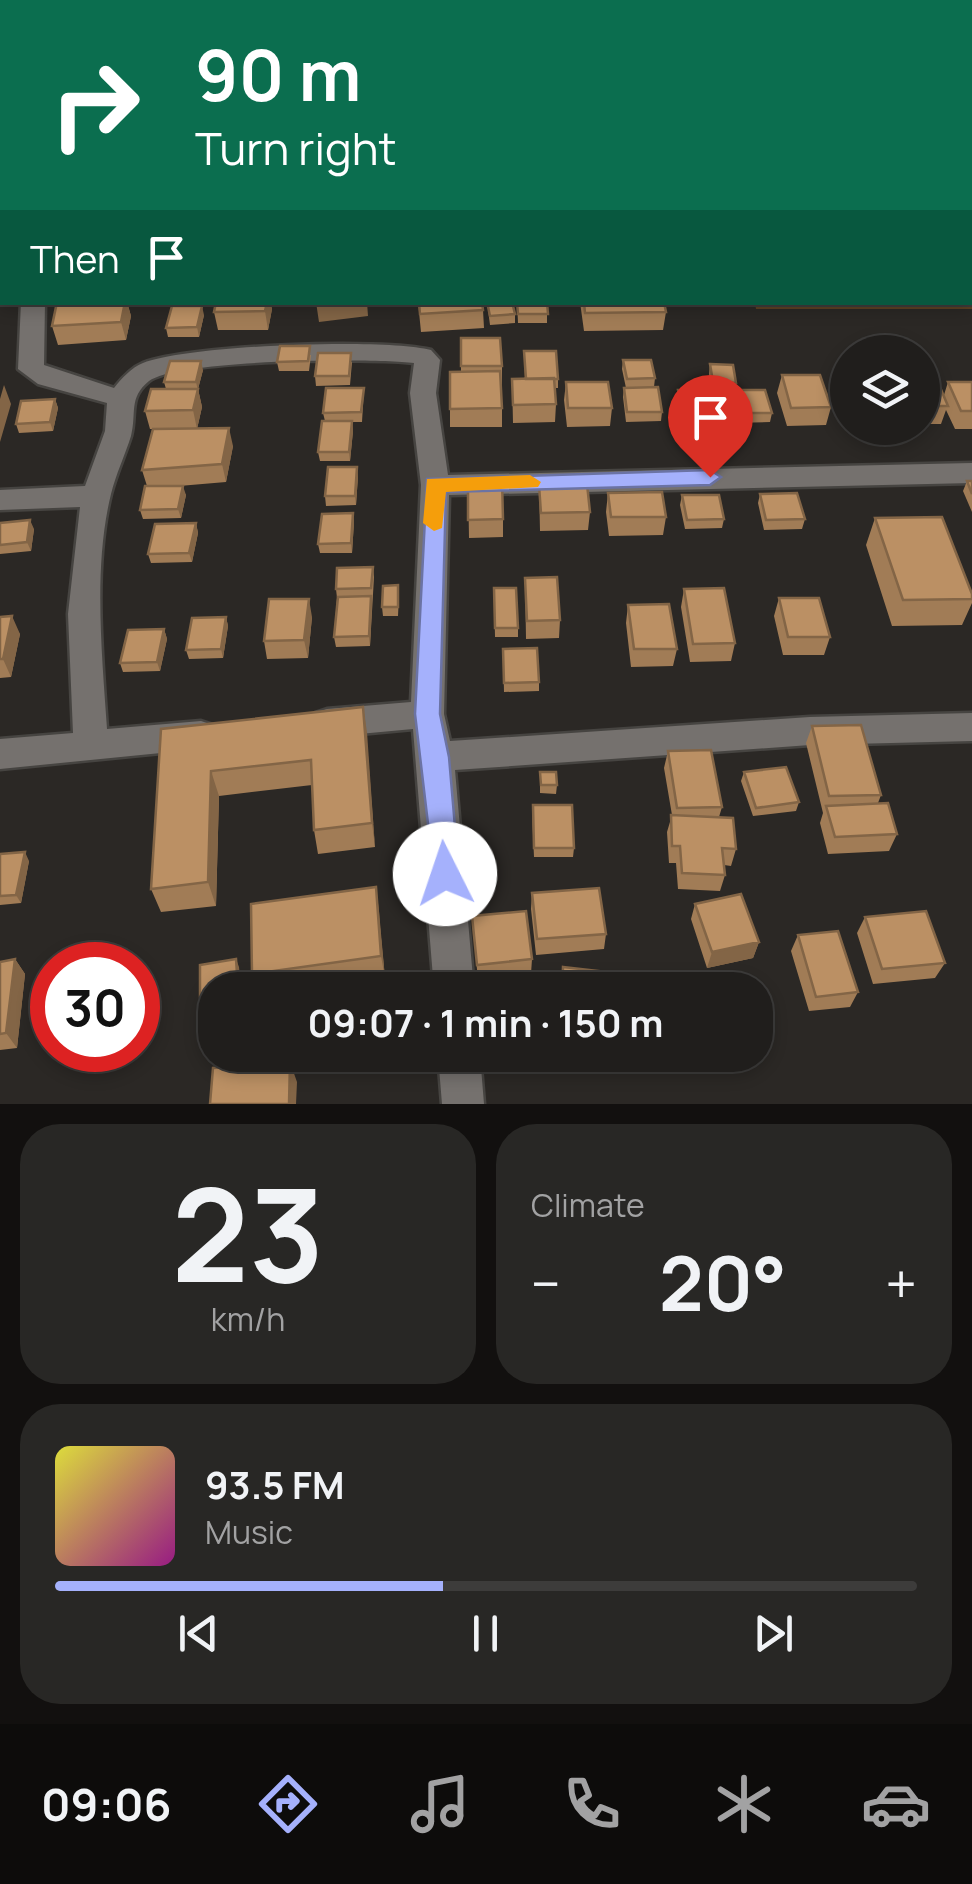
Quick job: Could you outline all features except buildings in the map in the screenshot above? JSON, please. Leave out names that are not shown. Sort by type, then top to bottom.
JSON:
[{"type":"street","points":[[33,305],[31,369],[46,378],[120,398]]},
{"type":"street","points":[[91,744],[84,614],[96,496],[120,430],[120,398],[135,378],[168,364],[370,354],[422,356],[427,360],[423,393],[435,485],[428,714],[436,757],[453,972]]},
{"type":"street","points":[[435,485],[972,473]]},
{"type":"street","points":[[0,500],[96,496]]},
{"type":"street","points":[[289,726],[428,714]]},
{"type":"street","points":[[436,757],[810,731],[972,727]]},
{"type":"street","points":[[0,754],[230,732]]},
{"type":"street","points":[[460,1072],[463,1104]]},
{"type":"shaded area","points":[[755,305],[972,305],[972,309],[756,309]]},
{"type":"slow traffic","points":[[434,523],[435,485],[530,482]]},
{"type":"route","points":[[445,874],[436,757],[428,714],[435,485],[710,477]]}]
